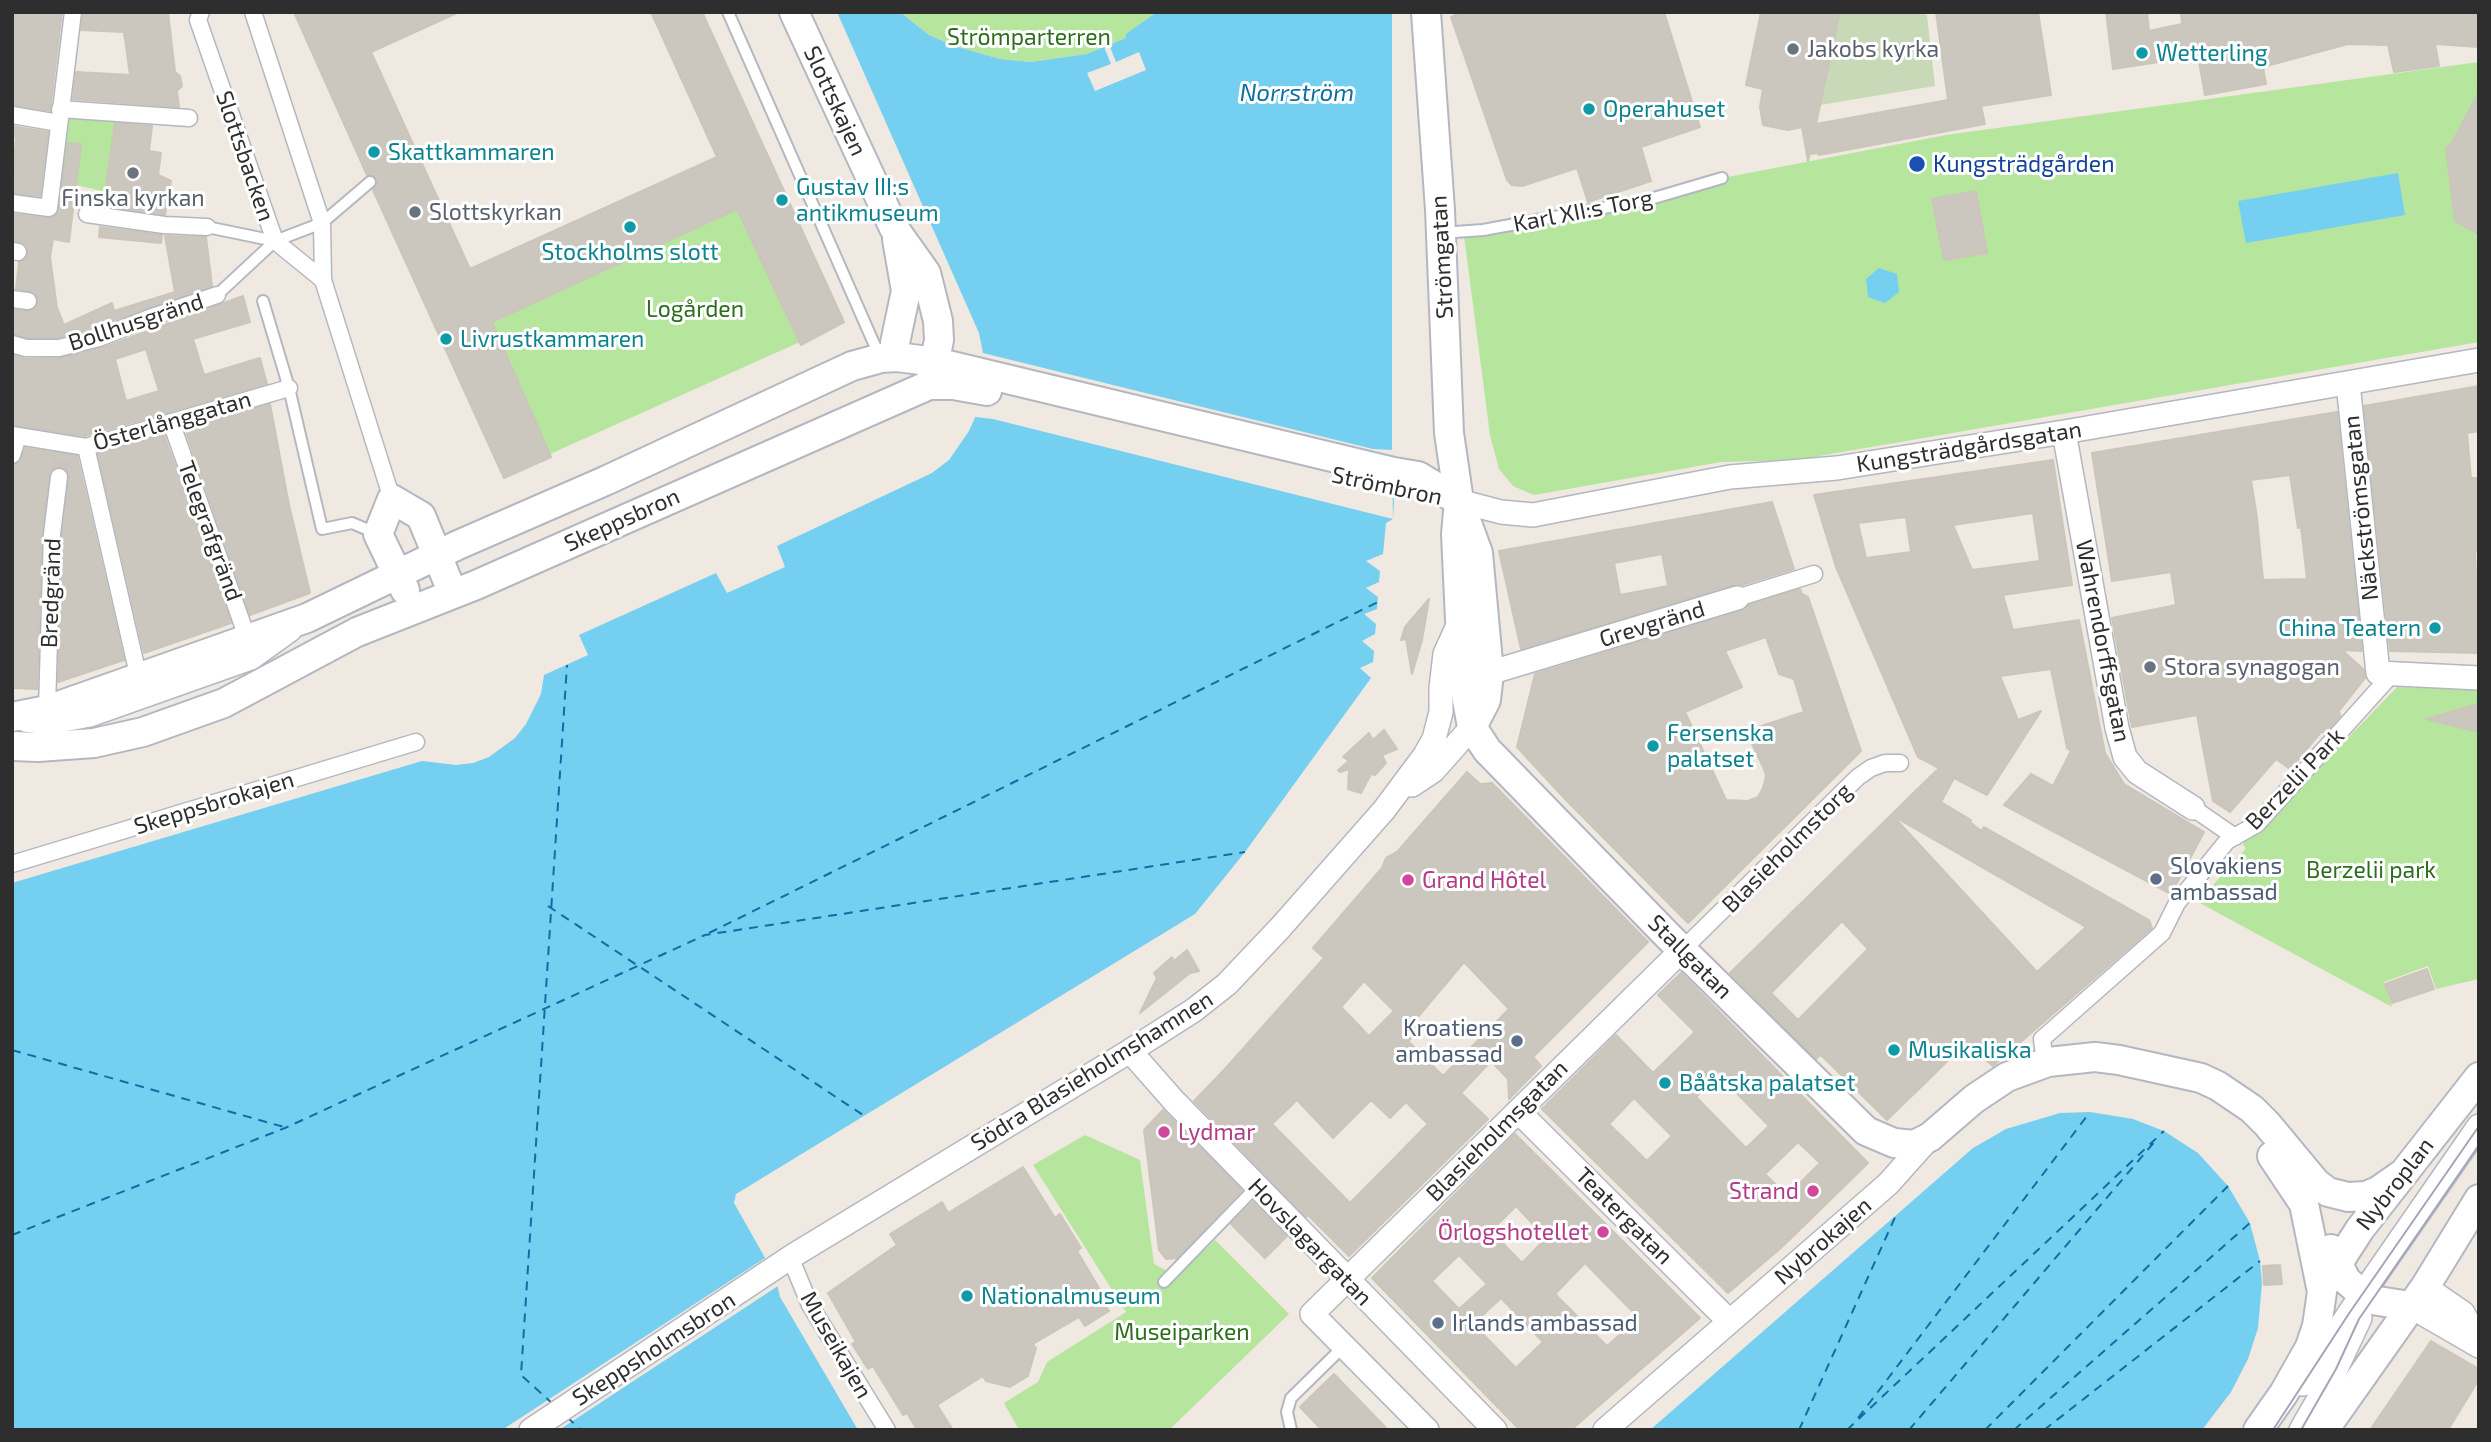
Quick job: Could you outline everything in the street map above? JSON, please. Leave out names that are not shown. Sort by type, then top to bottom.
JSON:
[{"type":"street","points":[[12,203],[49,208],[73,12]]},
{"type":"street","name":"Slottsbacken","points":[[201,12],[198,20],[275,241],[323,280]]},
{"type":"street","points":[[253,12],[322,223],[323,280],[392,499],[378,534],[415,610]]},
{"type":"street","name":"Slottskajen","points":[[794,12],[894,228],[926,273],[938,321],[939,340],[956,379]]},
{"type":"street","name":"Strömgatan","points":[[1426,12],[1441,233],[1449,433],[1459,501]]},
{"type":"street","points":[[12,115],[189,118]]},
{"type":"street","points":[[88,214],[164,225],[207,227]]},
{"type":"street","name":"Slottskajen","points":[[889,357],[906,291],[894,228]]},
{"type":"street","name":"Bollhusgränd","points":[[12,344],[26,348],[59,348],[99,338],[217,295]]},
{"type":"street","points":[[889,357],[909,371],[956,379]]},
{"type":"street","name":"Skeppsbron","points":[[12,717],[47,723],[90,715],[251,658],[307,618],[437,555],[606,481],[852,366],[889,357]]},
{"type":"street","name":"Kungsträdgårdsgatan","points":[[1459,501],[1501,512],[1533,515],[1730,477],[1837,468],[2064,432],[2479,360]]},
{"type":"street","name":"Skeppsbron","points":[[12,746],[94,743],[143,732],[237,698],[314,653],[357,632],[453,594],[956,379]]},
{"type":"street","name":"Strömbron","points":[[956,379],[1394,481],[1418,497],[1459,501]]},
{"type":"street","name":"Näckströmsgatan","points":[[2348,383],[2385,674]]},
{"type":"street","name":"Österlånggatan","points":[[17,433],[63,448],[86,447],[289,388]]},
{"type":"street","name":"Telegrafgränd","points":[[171,422],[246,634]]},
{"type":"street","name":"Wahrendorffsgatan","points":[[2064,432],[2117,729],[2125,757],[2137,772],[2235,837]]},
{"type":"street","points":[[12,454],[17,433]]},
{"type":"street","points":[[86,447],[139,679]]},
{"type":"street","name":"Bredgränd","points":[[47,710],[52,534],[59,477]]},
{"type":"street","points":[[392,499],[421,516],[453,594]]},
{"type":"street","name":"Södra Blasieholmshamnen","points":[[1459,501],[1456,534],[1460,620],[1465,689],[1472,727]]},
{"type":"street","name":"Södra Blasieholmshamnen","points":[[1395,797],[1433,771],[1472,727],[1486,700],[1489,673],[1478,553],[1459,501]]},
{"type":"street","name":"Grevgränd","points":[[1489,673],[1814,574]]},
{"type":"street","name":"Skeppsbron","points":[[12,717],[47,710],[139,679],[246,634],[307,618]]},
{"type":"street","name":"Södra Blasieholmshamnen","points":[[784,1263],[1130,1051],[1194,1010],[1227,984],[1395,797],[1434,739],[1441,712],[1445,654],[1460,620]]},
{"type":"street","points":[[2385,674],[2479,678]]},
{"type":"street","name":"Berzelii Park","points":[[2045,1063],[2042,1039],[2162,933],[2178,903],[2227,841],[2257,824],[2385,674]]},
{"type":"street","name":"Stallgatan","points":[[1472,727],[1487,750],[1682,950],[1866,1130],[1894,1143],[1914,1145],[1930,1137]]},
{"type":"street","name":"Skeppsbrokajen","points":[[12,864],[416,742]]},
{"type":"street","name":"Blasieholmstorg","points":[[1682,950],[1858,777],[1885,763],[1900,763]]},
{"type":"street","name":"Blasieholmsgatan","points":[[1344,1346],[1312,1314],[1682,950]]},
{"type":"street","name":"Hovslagargatan","points":[[1130,1051],[1256,1187],[1495,1430]]},
{"type":"street","name":"Nybrokajen","points":[[1605,1430],[1888,1184],[1930,1137],[1974,1099],[2007,1077],[2045,1063],[2095,1057],[2201,1078],[2252,1108],[2316,1183],[2328,1192],[2348,1197],[2366,1196],[2401,1175]]},
{"type":"street","points":[[2172,1072],[2237,1116],[2254,1133],[2320,1226],[2346,1280],[2367,1297],[2418,1297],[2463,1313],[2469,1324],[2479,1330]]},
{"type":"street","name":"Nybroplan","points":[[2322,1288],[2337,1262],[2401,1175],[2477,1082]]},
{"type":"street","name":"Teatergatan","points":[[1518,1111],[1729,1321]]},
{"type":"street","name":"Nybroplan","points":[[2367,1297],[2479,1126]]},
{"type":"street","name":"Nybroplan","points":[[2367,1297],[2479,1145]]},
{"type":"street","points":[[2324,1430],[2418,1297],[2479,1199]]},
{"type":"street","points":[[2258,1430],[2310,1347],[2317,1326],[2322,1288],[2304,1204]]},
{"type":"street","points":[[2418,1297],[2445,1267],[2479,1219]]},
{"type":"street","name":"Skeppsholmsbron","points":[[531,1430],[784,1263]]},
{"type":"street","name":"Museikajen","points":[[784,1263],[887,1430]]},
{"type":"street","points":[[2273,1430],[2367,1297]]},
{"type":"street","points":[[2301,1430],[2336,1369],[2367,1297]]},
{"type":"street","points":[[2418,1297],[2479,1346]]},
{"type":"street","points":[[1344,1346],[1427,1430]]},
{"type":"lane","points":[[728,12],[889,357]]},
{"type":"lane","name":"Karl XII:s Torg","points":[[1441,233],[1495,228],[1647,200],[1722,178]]},
{"type":"lane","points":[[217,295],[275,241],[322,223],[370,182]]},
{"type":"lane","points":[[207,227],[275,241]]},
{"type":"lane","points":[[263,301],[289,388],[321,529],[352,523],[378,534]]},
{"type":"lane","points":[[1164,1282],[1256,1187]]},
{"type":"lane","points":[[1291,1430],[1287,1412],[1291,1398],[1344,1346]]},
{"type":"green space","name":"Strömparterren","points":[[900,12],[1157,12],[1126,38],[1087,54],[1031,62],[1000,59],[954,46],[929,35]]},
{"type":"green space","points":[[1840,12],[1918,12],[1927,15],[1935,86],[1820,105]]},
{"type":"green space","name":"Kungsträdgården","points":[[2479,62],[2479,342],[1796,460],[1721,462],[1534,495],[1513,486],[1499,469],[1490,435],[1463,228],[1946,135]]},
{"type":"green space","points":[[68,103],[116,116],[105,192],[57,180]]},
{"type":"green space","name":"Logården","points":[[737,209],[800,342],[550,454],[492,322]]},
{"type":"green space","name":"Berzelii park","points":[[2397,687],[2479,689],[2479,979],[2436,989],[2428,966],[2384,982],[2392,1007],[2198,902],[2246,848],[2243,845],[2244,839],[2295,793]]},
{"type":"green space","name":"Museiparken","points":[[1085,1135],[1140,1160],[1154,1264],[1169,1272],[1185,1269],[1215,1240],[1289,1314],[1169,1430],[1019,1430],[1004,1403],[1038,1382],[1047,1362],[1126,1312],[1033,1165]]},
{"type":"water","name":"Norrström","points":[[837,12],[900,12],[929,35],[954,46],[1000,59],[1031,62],[1087,54],[1126,38],[1126,34],[1157,12],[1392,12],[1394,504],[1393,519],[1386,523],[1383,554],[1366,561],[1380,571],[1379,582],[1366,588],[1378,597],[1377,609],[1364,614],[1376,624],[1375,634],[1362,641],[1374,651],[1373,662],[1360,668],[1371,678],[1245,852],[1195,914],[736,1194],[734,1203],[776,1279],[780,1297],[858,1430],[12,1430],[12,883],[422,761],[456,765],[489,757],[515,738],[526,724],[541,694],[544,675],[588,655],[579,635],[716,573],[727,593],[785,567],[777,546],[932,473],[949,460],[969,431],[977,413],[981,390],[983,353],[979,333]]},
{"type":"water","points":[[2398,173],[2405,215],[2246,243],[2238,201]]},
{"type":"water","points":[[1879,268],[1897,274],[1899,292],[1885,303],[1868,297],[1866,279]]},
{"type":"water","points":[[2090,1112],[2133,1119],[2164,1131],[2198,1153],[2228,1186],[2250,1223],[2260,1261],[2262,1283],[2258,1328],[2248,1359],[2231,1392],[2202,1430],[1650,1430],[1973,1148],[2006,1129],[2060,1113]]},
{"type":"pier","points":[[1108,42],[1116,62],[1139,52],[1146,70],[1095,91],[1087,73],[1111,64],[1103,44]]},
{"type":"pier","points":[[983,353],[1373,449],[1392,450],[1393,519],[993,419],[975,417],[981,390]]},
{"type":"pier","points":[[768,1256],[781,1284],[559,1430],[502,1430]]},
{"type":"building","points":[[12,12],[62,12],[50,111],[12,105]]},
{"type":"building","points":[[83,12],[168,12],[175,72],[180,76],[182,86],[177,91],[179,107],[73,99],[76,72],[130,75],[124,32],[81,30]]},
{"type":"building","name":"Stockholms slott","points":[[294,12],[459,12],[371,52],[470,269],[717,157],[651,12],[702,12],[844,322],[801,345],[737,209],[492,322],[551,457],[504,478],[373,190],[378,180],[373,175],[367,175]]},
{"type":"building","name":"Operahuset","points":[[1463,12],[1664,12],[1700,127],[1641,147],[1651,181],[1588,202],[1577,168],[1522,186],[1512,185],[1507,180],[1451,17]]},
{"type":"building","points":[[1761,12],[1840,12],[1816,124],[1948,100],[1936,12],[2038,12],[2051,95],[1981,106],[1985,124],[1819,155],[1811,154],[1810,151],[1808,161],[1802,127],[1788,130],[1763,125],[1760,107],[1763,89],[1746,85]]},
{"type":"building","points":[[2106,12],[2147,12],[2149,31],[2182,24],[2181,12],[2479,12],[2479,47],[2435,44],[2439,66],[2394,72],[2388,45],[2348,44],[2263,67],[2266,84],[2205,95],[2198,56],[2113,69]]},
{"type":"building","points":[[2479,92],[2479,234],[2455,221],[2446,148],[2452,143]]},
{"type":"building","name":"Finska kyrkan","points":[[115,123],[152,126],[149,151],[161,153],[158,175],[171,181],[165,215],[103,206]]},
{"type":"building","points":[[12,126],[48,132],[40,196],[12,193],[16,137],[12,136]]},
{"type":"building","points":[[68,143],[81,144],[69,242],[53,239],[50,257],[57,308],[64,325],[112,303],[114,311],[175,292],[165,236],[206,237],[212,286],[96,328],[58,338],[27,338],[12,334],[13,310],[31,311],[38,302],[34,292],[16,289],[19,262],[26,259],[28,253],[24,244],[12,241],[12,214],[48,218],[57,215]]},
{"type":"building","points":[[1976,191],[1987,253],[1944,260],[1932,199]]},
{"type":"building","points":[[100,227],[162,235],[161,243],[99,237]]},
{"type":"building","points":[[243,296],[250,322],[193,339],[204,375],[260,358],[267,384],[85,436],[12,425],[12,355],[26,359],[59,358],[102,348]],"holes":[[[146,349],[159,391],[126,401],[115,359]]]},
{"type":"building","points":[[2479,386],[2479,431],[2467,433],[2471,478],[2479,478],[2479,551],[2475,551],[2479,653],[2390,651],[2364,406]]},
{"type":"building","points":[[270,404],[289,505],[310,593],[250,615],[185,429]]},
{"type":"building","points":[[2337,412],[2362,651],[2342,650],[2364,670],[2365,678],[2339,711],[2340,716],[2326,732],[2321,732],[2290,769],[2276,759],[2230,812],[2213,801],[2197,715],[2132,727],[2112,618],[2176,605],[2171,572],[2112,581],[2092,453]],"holes":[[[2290,475],[2298,528],[2301,527],[2307,579],[2263,580],[2251,480]]]},
{"type":"building","points":[[164,435],[231,623],[144,653],[98,454]]},
{"type":"building","points":[[25,448],[77,456],[124,660],[58,682],[62,535],[69,478],[66,469],[56,467],[49,476],[42,533],[37,689],[12,688],[12,465],[20,462]]},
{"type":"building","points":[[2053,460],[2072,585],[2003,595],[2013,630],[2079,620],[2105,753],[2124,784],[2204,832],[2171,894],[2004,805],[2031,774],[2053,786],[2071,751],[2067,748],[2051,669],[2000,676],[2018,720],[2041,711],[1987,795],[1954,778],[1941,802],[1971,820],[1981,831],[1984,827],[2149,920],[2152,928],[1993,1066],[1966,1043],[1887,1120],[1823,1057],[1820,1055],[1816,1059],[1730,973],[1939,768],[1918,757],[1836,567],[1814,495]],"holes":[[[2033,513],[2040,561],[1972,570],[1953,525]],[[1906,517],[1911,552],[1866,558],[1858,523]],[[1893,816],[2086,927],[2037,972]],[[1842,921],[1868,949],[1798,1020],[1771,993]]]},
{"type":"building","points":[[1772,502],[1794,569],[1521,649],[1499,551]],"holes":[[[1662,554],[1668,586],[1620,595],[1614,563]]]},
{"type":"building","points":[[1800,589],[1802,594],[1808,597],[1861,751],[1688,923],[1517,747],[1535,674],[1741,611],[1748,605]],"holes":[[[1766,637],[1779,674],[1794,679],[1804,712],[1746,731],[1764,769],[1766,776],[1763,788],[1758,797],[1748,801],[1726,800],[1685,712],[1742,687],[1725,651]]]},
{"type":"building","points":[[1429,599],[1422,640],[1412,674],[1406,639],[1401,640],[1405,627]]},
{"type":"building","points":[[2479,704],[2479,732],[2426,719]]},
{"type":"building","points":[[1384,730],[1397,749],[1382,755],[1386,763],[1375,775],[1371,774],[1361,793],[1348,789],[1349,769],[1340,772],[1338,770],[1349,761],[1343,757],[1369,733],[1373,740]]},
{"type":"building","points":[[1467,772],[1480,784],[1492,783],[1648,942],[1533,1057],[1541,1066],[1509,1099],[1508,1079],[1491,1061],[1461,1093],[1488,1119],[1349,1256],[1308,1215],[1306,1217],[1194,1101],[1324,958],[1313,948],[1382,868],[1386,858],[1397,852]],"holes":[[[1464,962],[1509,1009],[1443,1076],[1408,1041],[1419,1030],[1412,1024]],[[1364,981],[1394,1011],[1369,1036],[1341,1007]],[[1297,1100],[1333,1138],[1371,1100],[1390,1118],[1406,1102],[1428,1124],[1350,1203],[1272,1124]]]},
{"type":"building","points":[[1187,950],[1199,971],[1190,973],[1140,1013],[1157,978],[1154,973],[1172,957],[1174,961]]},
{"type":"building","points":[[2427,969],[2434,989],[2392,1003],[2385,984]]},
{"type":"building","points":[[1681,973],[1868,1163],[1782,1247],[1728,1293],[1542,1109],[1616,1035],[1653,1073],[1695,1032],[1658,995]],"holes":[[[1718,1074],[1769,1126],[1746,1148],[1696,1097]],[[1634,1098],[1672,1136],[1647,1161],[1609,1124]],[[1798,1142],[1820,1163],[1787,1196],[1765,1174]]]},
{"type":"building","points":[[1163,1110],[1242,1190],[1177,1258],[1166,1259],[1159,1250],[1144,1130]]},
{"type":"building","points":[[1515,1134],[1700,1318],[1571,1430],[1520,1430],[1372,1278]],"holes":[[[1516,1206],[1546,1238],[1522,1263],[1491,1231]],[[1459,1255],[1487,1284],[1459,1309],[1432,1281]],[[1585,1263],[1639,1318],[1607,1346],[1555,1294]],[[1501,1298],[1543,1342],[1516,1368],[1473,1324]]]},
{"type":"building","name":"Nationalmuseum","points":[[1023,1167],[1055,1218],[1060,1214],[1081,1248],[1077,1251],[1106,1300],[1103,1302],[1109,1311],[1085,1326],[1079,1317],[1033,1344],[1036,1348],[1028,1376],[1010,1387],[986,1381],[983,1376],[937,1405],[953,1430],[917,1430],[907,1413],[903,1415],[873,1366],[868,1369],[852,1344],[856,1342],[828,1293],[897,1245],[890,1234],[942,1202],[948,1213]]},
{"type":"building","points":[[1253,1202],[1287,1236],[1265,1258],[1231,1224]]},
{"type":"building","points":[[2280,1265],[2282,1284],[2264,1285],[2263,1266]]},
{"type":"building","points":[[2431,1341],[2479,1369],[2479,1379],[2448,1430],[2370,1430]]},
{"type":"building","points":[[1334,1374],[1388,1430],[1322,1430],[1300,1407]]},
{"type":"ferry route","points":[[709,933],[1378,602]]},
{"type":"ferry route","points":[[553,1404],[521,1375],[567,665]]},
{"type":"ferry route","points":[[12,1235],[285,1128],[705,935],[1245,852]]},
{"type":"ferry route","points":[[548,906],[863,1115]]},
{"type":"ferry route","points":[[12,1050],[284,1127]]},
{"type":"ferry route","points":[[1858,1418],[2090,1112]]},
{"type":"ferry route","points":[[1847,1430],[2164,1131]]},
{"type":"ferry route","points":[[1909,1430],[2156,1140]]},
{"type":"ferry route","points":[[1985,1430],[2228,1186]]},
{"type":"ferry route","points":[[1799,1430],[1897,1213]]},
{"type":"ferry route","points":[[2014,1430],[2250,1223]]},
{"type":"ferry route","points":[[2044,1430],[2260,1261]]},
{"type":"ferry route","points":[[567,1417],[581,1430]]},
{"type":"tunnel","points":[[59,477],[63,451]]},
{"type":"tram line","points":[[2273,1430],[2350,1312],[2479,1126]]},
{"type":"tram line","points":[[2301,1430],[2336,1369],[2359,1319],[2479,1145]]},
{"type":"place","name":"Jakobs kyrka","points":[[1793,49]]},
{"type":"place","name":"Wetterling","points":[[2142,53]]},
{"type":"place","name":"Operahuset","points":[[1589,109]]},
{"type":"place","name":"Skattkammaren","points":[[374,152]]},
{"type":"place","name":"Kungsträdgården","points":[[1917,164]]},
{"type":"place","name":"Finska kyrkan","points":[[133,173]]},
{"type":"place","name":"Gustav III:s antikmuseum","points":[[782,200]]},
{"type":"place","name":"Slottskyrkan","points":[[415,212]]},
{"type":"place","name":"Stockholms slott","points":[[630,227]]},
{"type":"place","name":"Livrustkammaren","points":[[446,339]]},
{"type":"place","name":"China Teatern","points":[[2435,628]]},
{"type":"place","name":"Stora synagogan","points":[[2150,667]]},
{"type":"place","name":"Fersenska palatset","points":[[1653,746]]},
{"type":"place","name":"Slovakiens ambassad","points":[[2156,879]]},
{"type":"place","name":"Grand Hôtel","points":[[1408,880]]},
{"type":"place","name":"Kroatiens ambassad","points":[[1517,1041]]},
{"type":"place","name":"Musikaliska","points":[[1894,1050]]},
{"type":"place","name":"Bååtska palatset","points":[[1665,1083]]},
{"type":"place","name":"Lydmar","points":[[1164,1132]]},
{"type":"place","name":"Strand","points":[[1813,1191]]},
{"type":"place","name":"Örlogshotellet","points":[[1603,1232]]},
{"type":"place","name":"Nationalmuseum","points":[[967,1296]]},
{"type":"place","name":"Irlands ambassad","points":[[1438,1323]]}]
